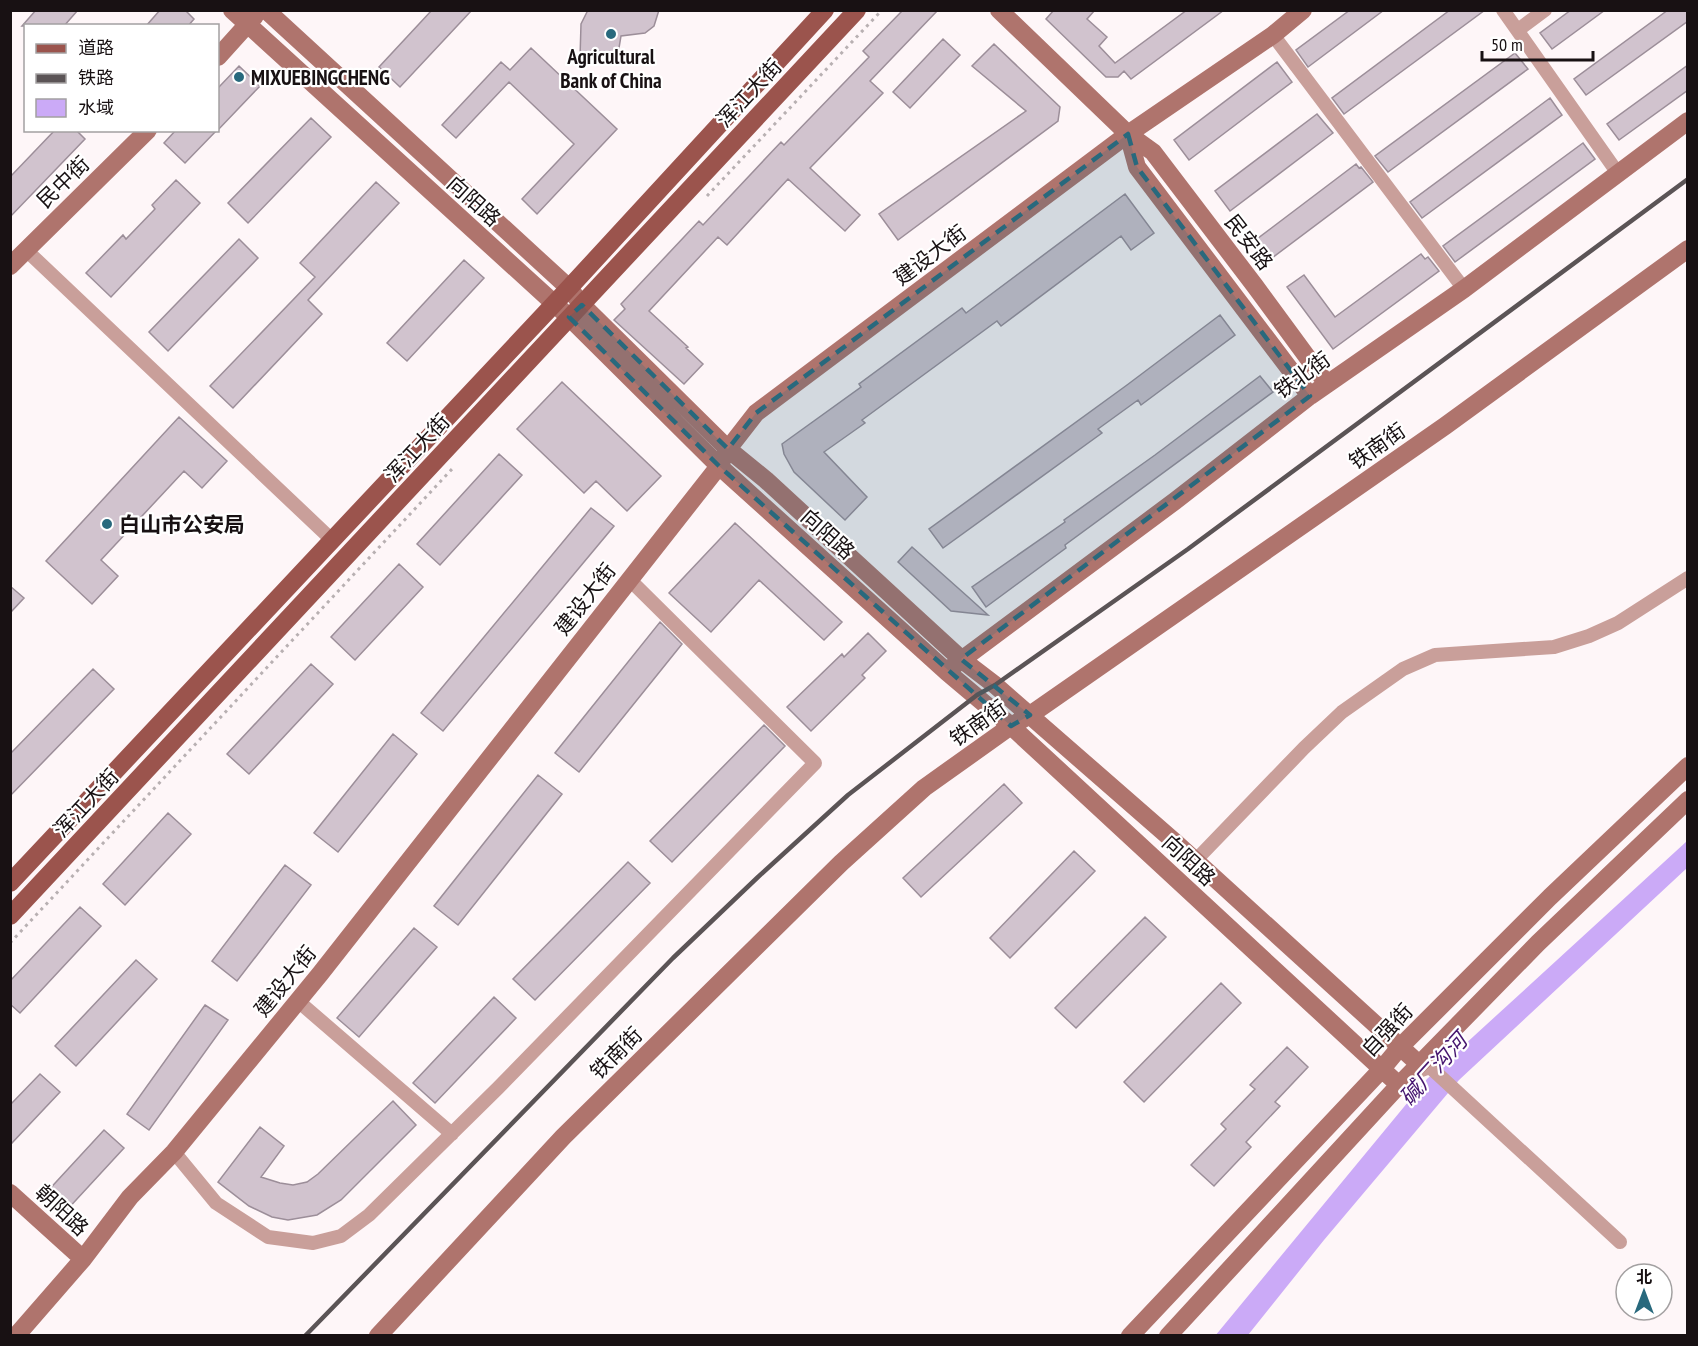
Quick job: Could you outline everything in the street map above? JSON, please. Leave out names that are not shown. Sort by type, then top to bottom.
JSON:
[{"type":"main road","name":"向阳路","points":[[232,10],[553,303],[576,311],[728,449],[766,480],[961,659],[1030,715],[1195,861],[1400,1047],[1414,1073]]},
{"type":"main road","points":[[219,56],[260,10]]},
{"type":"main road","name":"向阳路","points":[[266,10],[569,288],[576,311],[718,466],[947,672],[1011,726],[1382,1070],[1414,1073]]},
{"type":"main road","name":"浑江大街","points":[[10,883],[569,288],[825,10]]},
{"type":"main road","name":"浑江大街","points":[[10,916],[857,10]]},
{"type":"main road","name":"民安路","points":[[999,10],[1128,134],[1153,152],[1256,286],[1327,384]]},
{"type":"main road","name":"建设大街","points":[[16,1335],[83,1259],[130,1197],[174,1152],[298,1001],[718,466],[756,413],[1128,134],[1273,35],[1303,10]]},
{"type":"main road","name":"铁北街","points":[[947,672],[961,659],[1175,501],[1310,396],[1464,289],[1617,172],[1688,121]]},
{"type":"main road","name":"民中街","points":[[10,266],[146,132]]},
{"type":"main road","name":"民安路","points":[[1128,134],[1137,167],[1310,396]]},
{"type":"main road","name":"铁南街","points":[[378,1335],[563,1137],[841,863],[924,788],[1446,426],[1688,249]]},
{"type":"main road","name":"自强街","points":[[1130,1335],[1382,1070],[1400,1047],[1558,889],[1688,766]]},
{"type":"main road","points":[[1168,1335],[1538,943],[1688,800]]},
{"type":"main road","name":"朝阳路","points":[[10,1193],[83,1259]]},
{"type":"street","points":[[1503,10],[1617,172]]},
{"type":"street","points":[[1518,30],[1545,10]]},
{"type":"street","points":[[1273,35],[1464,289]]},
{"type":"street","points":[[26,250],[332,540]]},
{"type":"street","points":[[1195,861],[1342,712],[1403,669],[1435,655],[1554,648],[1618,623],[1688,578]]},
{"type":"street","points":[[174,1152],[216,1203],[268,1237],[313,1243],[341,1236],[369,1215],[452,1134],[815,763],[629,579]]},
{"type":"street","points":[[298,1001],[452,1134]]},
{"type":"street","points":[[1414,1073],[1455,1092],[1620,1242]]},
{"type":"path","points":[[706,198],[882,10]]},
{"type":"path","points":[[10,943],[460,461]]},
{"type":"highlighted area","points":[[1128,134],[1137,167],[1310,396],[961,659],[1030,715],[1011,726],[719,466],[569,317],[582,305],[728,449],[756,413]]},
{"type":"water","name":"碱厂沟河","points":[[1687,841],[1687,868],[1459,1080],[1324,1240],[1248,1335],[1215,1336],[1427,1079]]},
{"type":"building","points":[[36,10],[78,10],[66,24],[24,24],[22,26]]},
{"type":"building","points":[[160,10],[185,10],[194,19],[190,24],[148,24]]},
{"type":"building","points":[[432,10],[472,10],[400,87],[379,67]]},
{"type":"building","name":"Agricultural Bank of China","points":[[588,10],[659,10],[654,26],[645,33],[621,36],[618,54],[580,58],[581,24]]},
{"type":"building","points":[[903,10],[938,10],[870,81],[883,93],[810,168],[860,215],[845,231],[788,179],[727,245],[718,237],[649,311],[703,364],[684,384],[614,320],[625,309],[621,304],[699,221],[703,225],[781,142],[784,145],[869,57],[863,51]]},
{"type":"building","points":[[1054,10],[1095,10],[1087,19],[1107,37],[1099,46],[1115,63],[1187,10],[1224,10],[1131,79],[1124,71],[1118,77],[1106,77],[1046,19]]},
{"type":"building","points":[[1350,10],[1384,10],[1308,67],[1296,50]]},
{"type":"building","points":[[1450,10],[1485,10],[1344,114],[1332,98]]},
{"type":"building","points":[[1571,10],[1605,10],[1552,49],[1540,33]]},
{"type":"building","points":[[1668,10],[1688,10],[1688,21],[1586,95],[1574,79]]},
{"type":"building","points":[[943,39],[960,55],[910,108],[893,92]]},
{"type":"building","points":[[994,44],[1060,107],[1058,121],[898,240],[879,214],[1026,111],[972,66]]},
{"type":"building","points":[[531,48],[617,129],[537,214],[522,199],[574,144],[509,82],[456,138],[442,125],[501,62],[510,70]]},
{"type":"building","points":[[1515,53],[1528,69],[1388,172],[1375,156]]},
{"type":"building","points":[[1277,62],[1292,82],[1189,160],[1174,140]]},
{"type":"building","points":[[1688,65],[1688,90],[1619,140],[1607,124]]},
{"type":"building","points":[[239,66],[260,86],[219,129],[219,87]]},
{"type":"building","points":[[1550,98],[1562,115],[1422,218],[1410,202]]},
{"type":"building","points":[[1317,114],[1333,133],[1230,211],[1215,191]]},
{"type":"building","points":[[311,118],[331,137],[248,223],[228,203]]},
{"type":"building","points":[[53,132],[78,132],[85,139],[10,217],[10,177]]},
{"type":"building","points":[[174,132],[215,132],[185,163],[164,143]]},
{"type":"building","points":[[1583,143],[1595,159],[1455,262],[1443,246]]},
{"type":"building","points":[[1356,164],[1373,182],[1268,261],[1253,242]]},
{"type":"building","points":[[176,180],[200,203],[111,297],[86,273],[123,235],[126,239],[155,209],[152,205]]},
{"type":"building","points":[[376,182],[399,203],[308,300],[322,314],[233,408],[210,386],[315,277],[300,263]]},
{"type":"building","points":[[1125,194],[1154,233],[1131,250],[1121,236],[1001,326],[997,321],[862,420],[865,423],[824,452],[867,497],[845,520],[794,472],[784,454],[782,444],[861,387],[859,384],[962,308],[966,313]]},
{"type":"building","points":[[239,239],[258,258],[168,351],[149,332]]},
{"type":"building","points":[[1421,254],[1425,259],[1428,257],[1439,271],[1333,349],[1287,287],[1304,275],[1335,317]]},
{"type":"building","points":[[464,260],[484,278],[407,361],[387,343]]},
{"type":"building","points":[[1220,315],[1235,335],[1141,405],[1138,400],[1098,429],[1102,433],[943,548],[929,529]]},
{"type":"building","points":[[1260,376],[1273,392],[1065,545],[1066,548],[986,607],[972,587],[1065,522],[1064,520]]},
{"type":"building","points":[[562,382],[661,476],[627,511],[596,481],[584,493],[517,429]]},
{"type":"building","name":"白山市公安局","points":[[179,417],[227,461],[202,488],[184,471],[101,560],[118,576],[92,604],[46,561]]},
{"type":"building","points":[[499,454],[522,475],[440,565],[417,544]]},
{"type":"building","points":[[591,508],[614,526],[443,731],[421,713]]},
{"type":"building","points":[[735,523],[842,622],[824,640],[759,580],[711,632],[669,593]]},
{"type":"building","points":[[912,547],[988,615],[951,611],[898,562]]},
{"type":"building","points":[[399,564],[423,587],[355,660],[331,637]]},
{"type":"building","points":[[10,586],[24,598],[10,613]]},
{"type":"building","points":[[660,622],[682,644],[579,772],[555,753]]},
{"type":"building","points":[[868,633],[886,651],[862,675],[865,678],[811,731],[787,707],[842,654],[844,657]]},
{"type":"building","points":[[311,664],[333,684],[249,774],[227,754]]},
{"type":"building","points":[[93,669],[114,689],[10,796],[10,754]]},
{"type":"building","points":[[764,725],[785,746],[672,862],[650,841]]},
{"type":"building","points":[[393,734],[417,754],[338,852],[314,833]]},
{"type":"building","points":[[538,775],[562,794],[458,925],[434,906]]},
{"type":"building","points":[[1004,784],[1022,803],[921,897],[903,878]]},
{"type":"building","points":[[168,813],[191,834],[125,905],[103,884]]},
{"type":"building","points":[[1074,851],[1095,871],[1010,958],[990,938]]},
{"type":"building","points":[[628,862],[650,883],[535,1000],[513,979]]},
{"type":"building","points":[[285,865],[311,885],[237,981],[212,961]]},
{"type":"building","points":[[80,907],[101,926],[20,1013],[10,1004],[10,981]]},
{"type":"building","points":[[1145,917],[1166,937],[1076,1028],[1055,1008]]},
{"type":"building","points":[[414,928],[437,947],[359,1037],[337,1018]]},
{"type":"building","points":[[136,960],[157,979],[76,1066],[55,1046]]},
{"type":"building","points":[[1221,983],[1241,1003],[1144,1102],[1124,1082]]},
{"type":"building","points":[[494,997],[516,1018],[435,1103],[413,1083]]},
{"type":"building","points":[[205,1005],[228,1020],[149,1130],[127,1114]]},
{"type":"building","points":[[1287,1047],[1308,1067],[1275,1102],[1280,1106],[1246,1142],[1251,1147],[1214,1186],[1191,1165],[1226,1129],[1221,1124],[1255,1089],[1250,1085]]},
{"type":"building","points":[[40,1074],[60,1092],[10,1145],[10,1105]]},
{"type":"building","points":[[393,1101],[416,1125],[341,1200],[317,1215],[288,1220],[272,1217],[249,1206],[218,1182],[260,1127],[284,1146],[261,1177],[293,1185],[307,1182]]},
{"type":"building","points":[[104,1130],[124,1148],[65,1212],[45,1194]]},
{"type":"railway","points":[[305,1336],[673,958],[848,795],[977,695],[995,685],[1188,549],[1688,179]]},
{"type":"place","name":"Agricultural Bank of China","points":[[611,34]]},
{"type":"place","name":"MIXUEBINGCHENG","points":[[239,77]]},
{"type":"place","name":"白山市公安局","points":[[107,524]]}]
